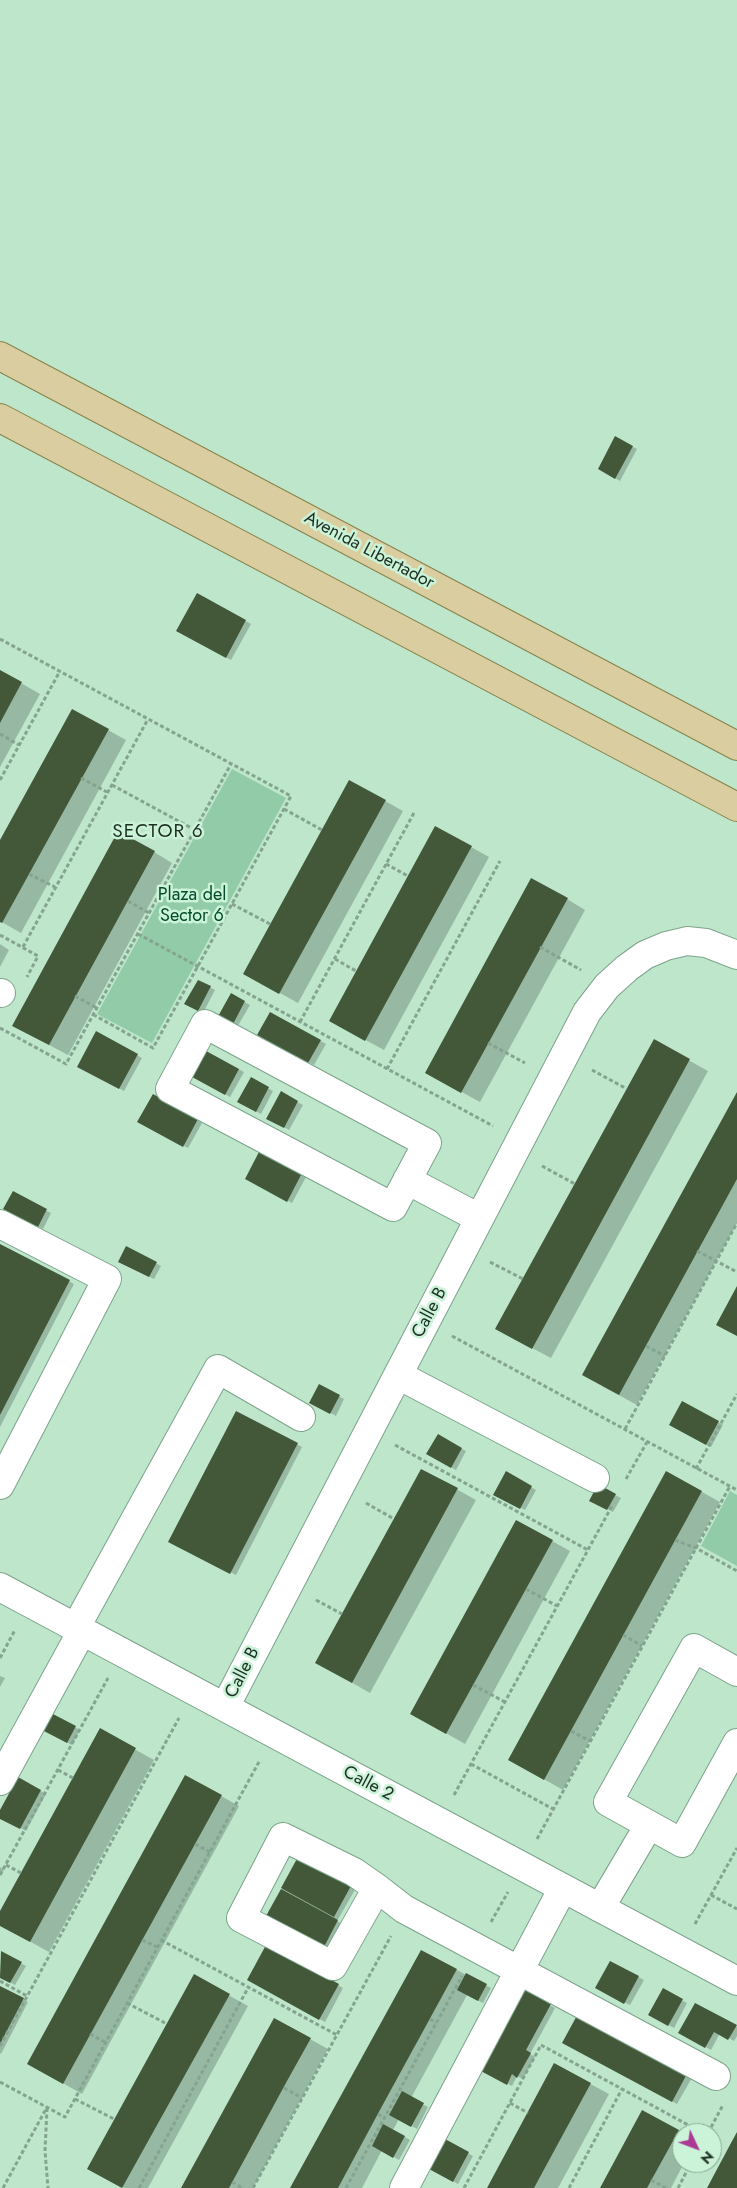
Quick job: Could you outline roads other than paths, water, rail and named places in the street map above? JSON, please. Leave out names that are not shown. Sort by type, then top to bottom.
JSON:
[{"type":"main road","name":"Avenida Libertador","points":[[0,356],[737,746]]},
{"type":"main road","points":[[0,418],[737,808]]},
{"type":"street","name":"Calle B","points":[[226,1707],[587,1012],[607,986],[646,955],[666,946],[686,941],[706,943],[737,955]]},
{"type":"street","points":[[205,1024],[427,1143],[407,1180],[393,1207],[170,1089],[205,1024]]},
{"type":"street","points":[[407,1180],[479,1218]]},
{"type":"street","points":[[0,1224],[107,1279],[0,1485]]},
{"type":"street","points":[[0,1781],[218,1370],[301,1417]]},
{"type":"street","points":[[398,1375],[595,1478]]},
{"type":"street","name":"Calle 2","points":[[0,1587],[737,1981]]},
{"type":"street","points":[[737,1672],[694,1648],[608,1802],[682,1843],[737,1743]]},
{"type":"street","points":[[600,1908],[649,1825]]},
{"type":"street","points":[[377,1888],[333,1966],[241,1918],[282,1837],[354,1872],[377,1888],[405,1910],[716,2076]]},
{"type":"street","points":[[404,2188],[564,1888]]},
{"type":"district","name":"SECTOR 6","points":[[158,832]]},
{"type":"park label","name":"Plaza del Sector 6","points":[[192,906]]}]
